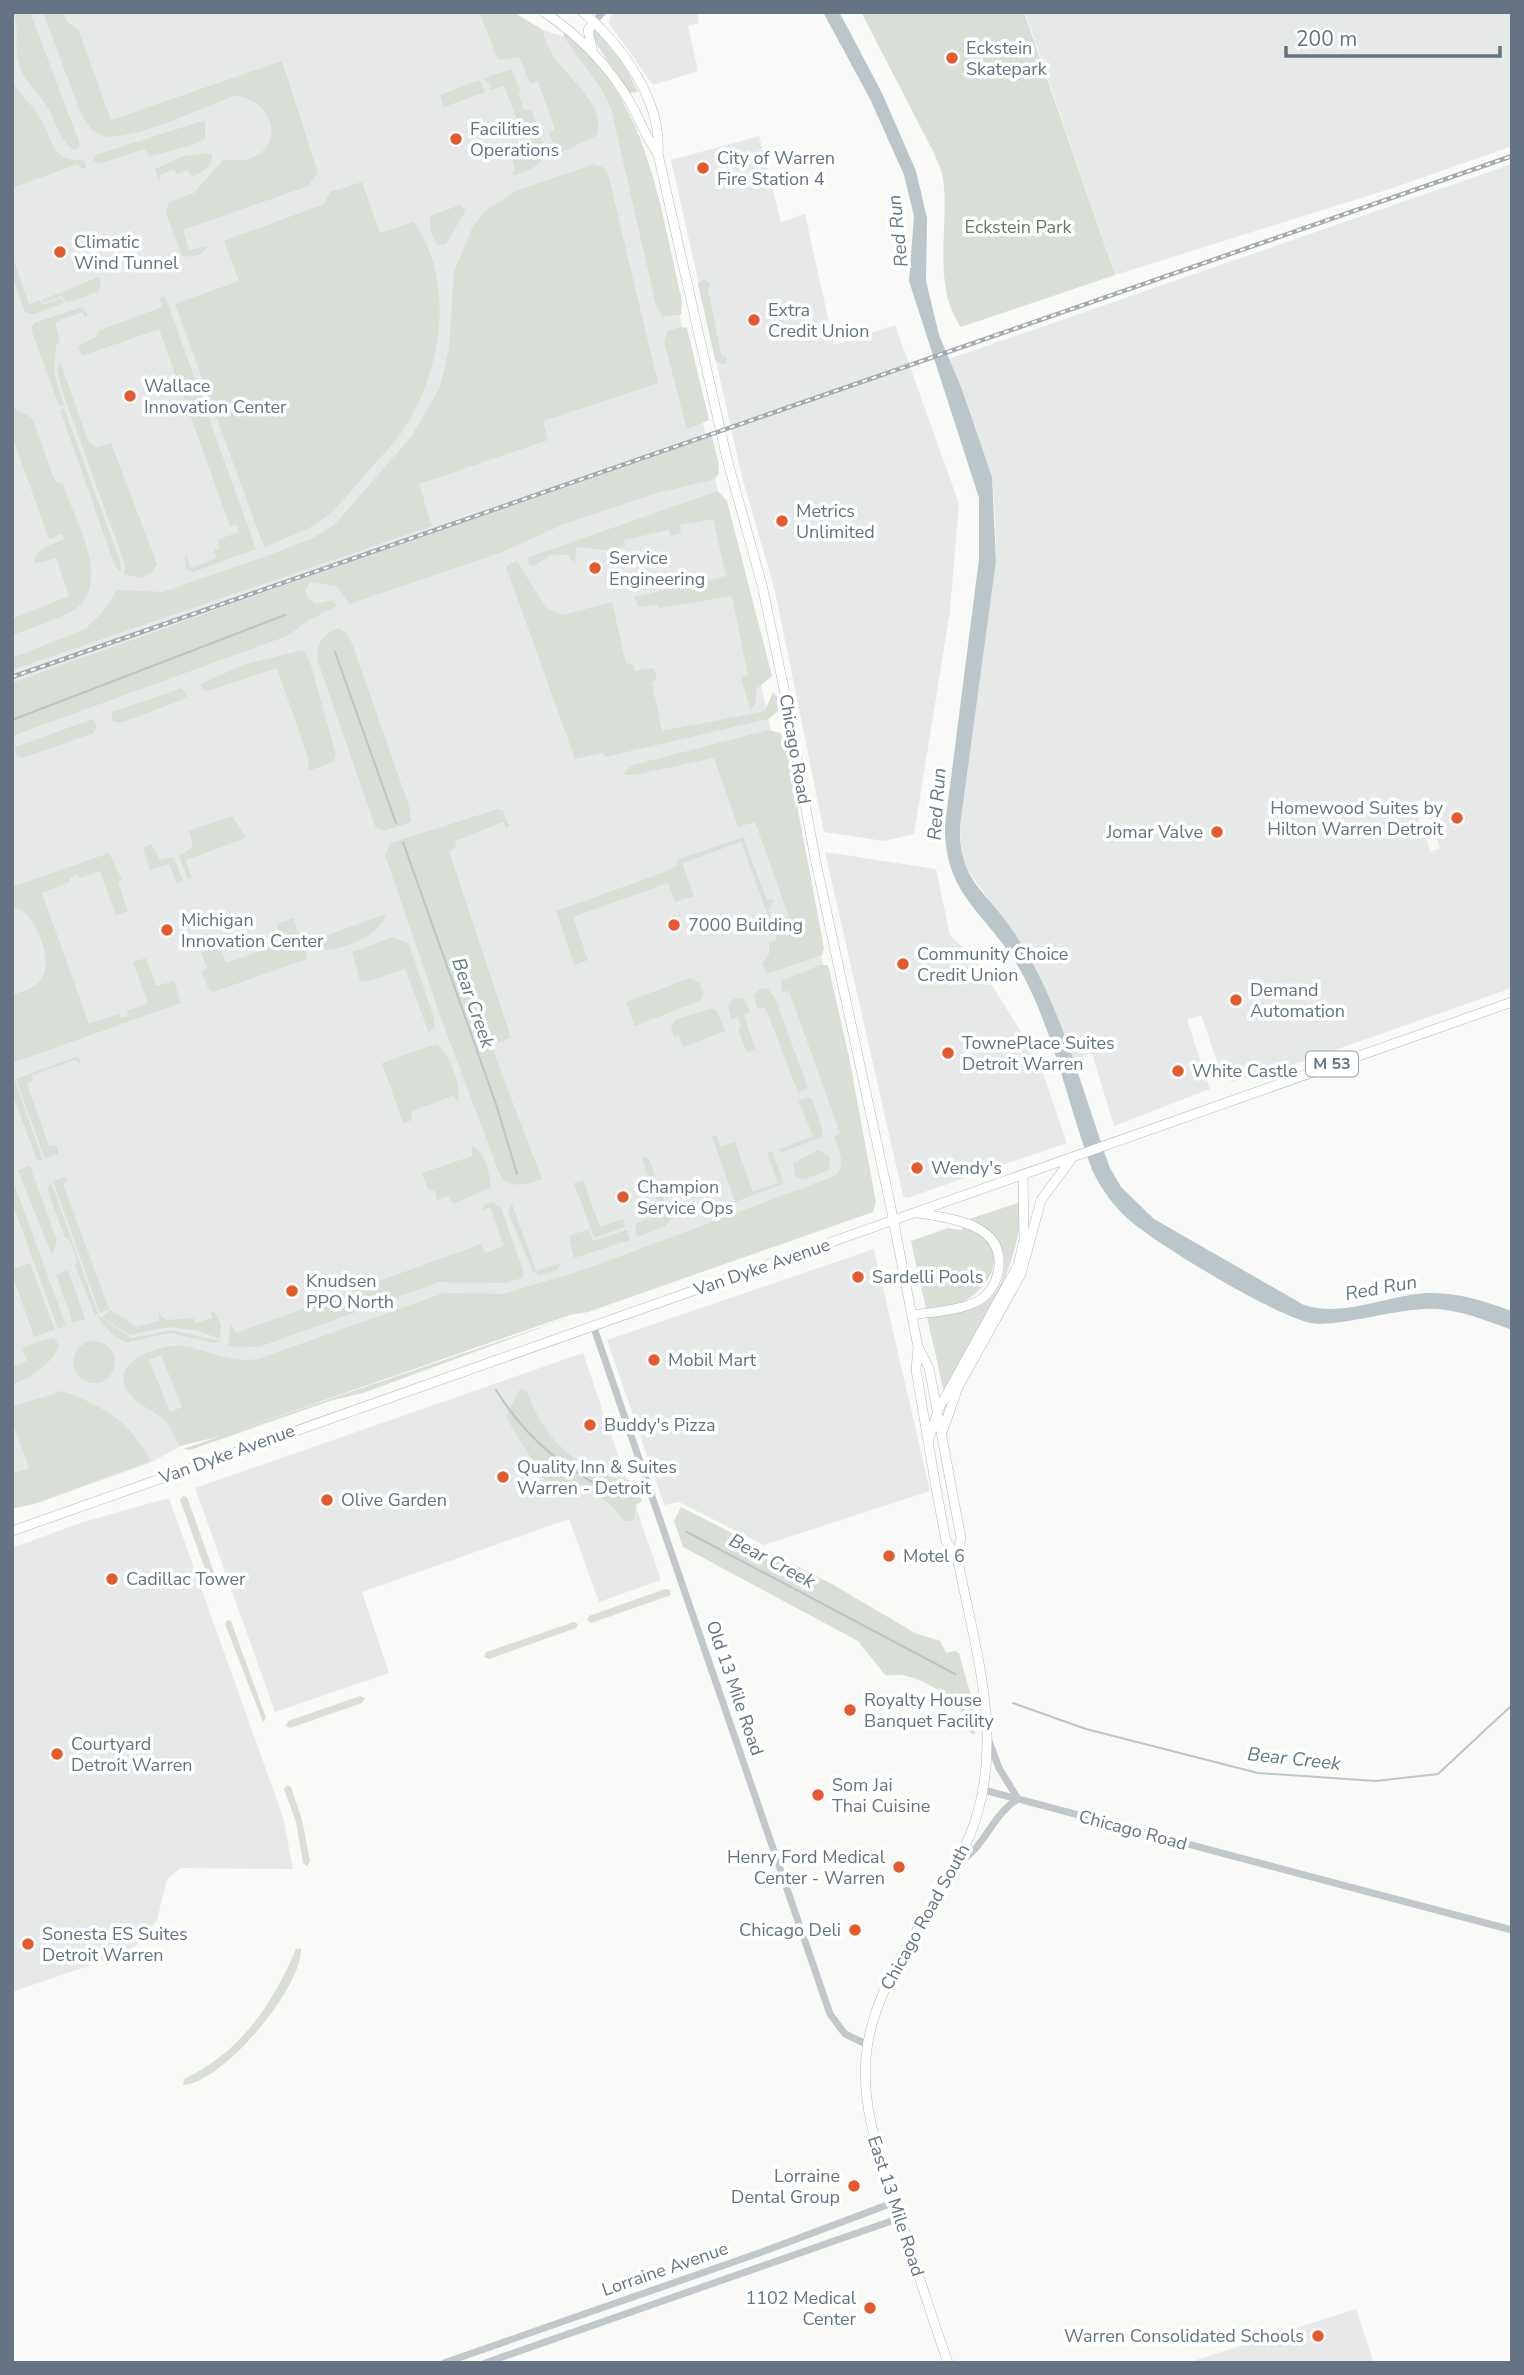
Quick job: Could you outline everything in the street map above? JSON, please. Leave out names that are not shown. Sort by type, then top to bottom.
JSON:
[{"type":"main road","points":[[583,12],[594,22],[588,30],[594,53]]},
{"type":"main road","points":[[549,14],[594,53]]},
{"type":"main road","name":"Chicago Road","points":[[594,22],[620,51],[645,95],[660,136],[658,154],[729,467],[762,585],[791,722],[811,840],[912,1315],[918,1347],[916,1370],[946,1541],[957,1556]]},
{"type":"main road","name":"Chicago Road","points":[[594,53],[621,88],[647,140],[658,154]]},
{"type":"main road","name":"Van Dyke Avenue","points":[[12,1531],[1512,1002]]},
{"type":"main road","points":[[942,1435],[949,1407],[958,1387],[1021,1274],[1041,1200],[1071,1159]]},
{"type":"main road","points":[[928,1442],[937,1410],[1018,1265],[1024,1228],[1023,1176]]},
{"type":"main road","points":[[912,1315],[961,1307],[981,1299],[995,1283],[999,1266],[996,1249],[981,1228],[960,1220],[917,1213]]},
{"type":"main road","name":"Chicago Road","points":[[918,1347],[929,1368],[961,1538],[957,1556],[986,1696],[989,1741],[984,1790]]},
{"type":"main road","name":"Chicago Road South","points":[[868,2045],[886,1989],[973,1829],[984,1790]]},
{"type":"main road","name":"East 13 Mile Road","points":[[868,2045],[865,2080],[867,2109],[948,2363]]},
{"type":"street","points":[[594,22],[603,12]]},
{"type":"street","name":"Old 13 Mile Road","points":[[593,1325],[830,2014],[845,2034],[868,2045]]},
{"type":"street","points":[[956,1863],[966,1859],[1003,1810],[1018,1799],[999,1769],[989,1741]]},
{"type":"street","name":"Chicago Road","points":[[984,1790],[1512,1930]]},
{"type":"street","name":"Lorraine Avenue","points":[[443,2363],[762,2252],[895,2202]]},
{"type":"street","name":"Lorraine Avenue","points":[[485,2363],[900,2218]]},
{"type":"street","points":[[807,2233],[813,2249]]},
{"type":"shaded area","points":[[12,12],[513,12],[543,30],[565,37],[640,137],[846,1069],[873,1207],[221,1436],[187,1443],[150,1463],[37,1503],[12,1509]]},
{"type":"shaded area","points":[[614,12],[697,12],[699,23],[688,26],[698,71],[653,85],[608,22]]},
{"type":"shaded area","name":"Red Run","points":[[823,12],[839,12],[882,93],[916,171],[927,218],[926,281],[939,335],[961,387],[992,477],[996,561],[960,826],[964,860],[976,884],[1013,931],[1044,987],[1069,1046],[1110,1168],[1121,1187],[1154,1219],[1304,1305],[1334,1309],[1427,1293],[1449,1294],[1512,1311],[1512,1330],[1469,1315],[1435,1309],[1411,1310],[1345,1322],[1318,1324],[1302,1320],[1251,1297],[1192,1263],[1143,1230],[1113,1203],[1093,1172],[1050,1038],[1029,986],[1016,963],[958,885],[946,849],[945,825],[979,559],[979,498],[909,281],[914,216],[904,175],[870,99]]},
{"type":"shaded area","points":[[1025,12],[1512,12],[1512,146],[1393,188],[1115,275]]},
{"type":"shaded area","points":[[759,136],[781,222],[805,214],[834,345],[895,325],[959,504],[950,611],[914,834],[884,841],[824,832],[775,591],[742,477],[671,160]]},
{"type":"shaded area","points":[[1512,164],[1512,988],[1292,1065],[1232,1082],[1222,1075],[1201,1015],[1187,1020],[1210,1089],[1114,1126],[1092,1053],[1072,1060],[1055,1011],[1027,954],[962,862],[960,826],[996,561],[995,518],[992,477],[949,359]],"holes":[[[1423,799],[1440,848],[1431,852],[1413,803]]]},
{"type":"shaded area","points":[[825,852],[936,869],[950,935],[978,963],[1038,1059],[1067,1143],[907,1198],[903,1196]]},
{"type":"shaded area","points":[[874,1249],[930,1491],[764,1545],[679,1502],[664,1505],[607,1340]]},
{"type":"shaded area","points":[[583,1353],[661,1580],[599,1602],[569,1519],[362,1592],[389,1673],[275,1712],[195,1488]]},
{"type":"shaded area","points":[[169,1498],[283,1817],[293,1869],[181,1868],[167,1879],[157,1920],[137,1945],[117,1956],[12,1992],[12,1548],[83,1522]]},
{"type":"shaded area","name":"Warren Consolidated Schools","points":[[1356,2309],[1374,2363],[1187,2363]]},
{"type":"green space","points":[[13,12],[30,12],[79,142],[79,147],[75,150],[62,138],[45,103],[20,68]]},
{"type":"green space","points":[[43,12],[63,12],[67,22],[78,29],[111,120],[282,61],[318,173],[308,186],[183,230],[189,250],[209,246],[199,255],[183,257],[166,214],[169,202],[194,193],[223,160],[252,158],[266,148],[271,139],[269,119],[255,103],[233,96],[149,129],[116,136],[100,135],[81,114]]},
{"type":"green space","points":[[479,12],[513,12],[543,30],[555,59],[595,109],[598,122],[596,136],[562,152],[557,151],[549,134],[555,129],[538,82],[530,83],[519,57],[498,60]]},
{"type":"green space","name":"Eckstein Park","points":[[861,12],[1024,12],[1115,275],[961,327],[952,310],[944,274],[945,196],[942,172]]},
{"type":"green space","points":[[594,28],[624,64],[638,92],[629,93],[593,39]]},
{"type":"green space","points":[[565,32],[593,59],[615,89],[633,121],[657,192],[682,302],[681,315],[663,316],[656,306],[611,108],[563,35]]},
{"type":"green space","points":[[511,69],[521,91],[518,92],[524,110],[531,109],[547,156],[533,168],[515,175],[512,174],[515,168],[511,154],[528,148],[504,86],[491,90],[490,82],[486,83],[484,78]]},
{"type":"green space","points":[[480,80],[485,92],[444,107],[440,95]]},
{"type":"green space","points":[[12,82],[37,113],[58,152],[73,160],[84,160],[86,168],[82,169],[78,164],[12,188]]},
{"type":"green space","points":[[205,120],[205,139],[193,145],[151,156],[144,149],[98,164],[93,160],[96,155]]},
{"type":"green space","points":[[212,154],[211,162],[199,173],[192,177],[188,170],[177,174],[174,170],[160,175],[159,181],[155,169],[184,156]]},
{"type":"green space","points":[[594,164],[604,168],[608,174],[658,383],[543,421],[548,440],[419,484],[432,526],[12,670],[12,658],[85,629],[101,614],[117,590],[163,592],[313,538],[335,524],[411,437],[440,387],[449,348],[454,272],[473,226],[484,212],[516,191]]},
{"type":"green space","points":[[362,182],[380,233],[413,222],[427,245],[439,298],[435,354],[417,406],[404,429],[347,496],[329,515],[315,524],[264,547],[175,304],[239,281],[224,241],[324,204],[330,192]]},
{"type":"green space","points":[[460,205],[466,210],[446,244],[437,245],[431,233],[430,216]]},
{"type":"green space","points":[[12,255],[29,304],[40,300],[43,305],[62,298],[64,303],[34,314],[25,312],[12,276]]},
{"type":"green space","points":[[99,277],[101,287],[97,292],[66,303],[62,296],[44,303],[42,300]]},
{"type":"green space","points":[[704,279],[711,284],[708,289],[721,354],[727,357],[726,363],[721,364],[715,360],[698,284]]},
{"type":"green space","points":[[165,296],[256,549],[193,572],[185,569],[186,555],[191,568],[217,558],[214,550],[220,548],[217,540],[239,532],[236,524],[230,526],[159,329],[82,356],[78,346],[96,337],[98,331],[162,307],[159,298]]},
{"type":"green space","points":[[82,307],[88,315],[85,317],[82,312],[55,322],[60,342],[56,345],[54,372],[64,405],[59,406],[31,329],[34,323]]},
{"type":"green space","points":[[687,328],[709,420],[687,429],[664,341],[668,331]]},
{"type":"green space","points":[[60,361],[88,441],[96,448],[111,443],[157,564],[151,573],[142,578],[124,574],[125,565],[64,396],[57,372]]},
{"type":"green space","points":[[14,408],[32,418],[55,481],[63,484],[88,552],[91,570],[90,587],[83,601],[69,613],[12,635],[12,619],[69,596],[56,558],[34,564],[37,554],[64,539],[62,534],[49,539],[12,436]]},
{"type":"green space","points":[[64,408],[120,561],[121,572],[115,566],[60,410]]},
{"type":"green space","points":[[712,436],[719,466],[718,475],[712,480],[657,493],[564,524],[502,552],[350,604],[336,586],[310,582],[305,590],[307,597],[316,604],[333,600],[337,606],[309,620],[287,636],[12,736],[12,683]]},
{"type":"green space","points":[[718,491],[727,501],[772,676],[757,688],[755,704],[750,709],[741,677],[748,675],[732,596],[659,608],[657,605],[638,607],[634,597],[726,576],[713,519],[680,525],[681,533],[671,536],[669,530],[624,540],[625,546],[615,551],[576,547],[575,563],[568,555],[552,554],[534,566],[528,564],[529,557]]},
{"type":"green space","points":[[517,561],[546,608],[563,615],[612,602],[626,664],[633,665],[635,671],[654,668],[657,678],[652,683],[662,731],[765,711],[773,692],[777,697],[778,711],[768,719],[605,757],[603,753],[575,759],[506,572],[506,566]]},
{"type":"green space","points":[[339,628],[347,633],[353,646],[409,806],[411,822],[384,831],[375,826],[318,662],[321,640]]},
{"type":"green space","points":[[303,650],[310,662],[336,755],[333,762],[308,771],[309,761],[277,668],[208,691],[203,690],[200,684],[246,664]]},
{"type":"green space","points":[[182,688],[187,696],[182,700],[120,723],[112,721],[112,712]]},
{"type":"green space","points":[[94,720],[97,726],[94,733],[22,758],[16,755],[15,747]]},
{"type":"green space","points":[[769,730],[780,733],[785,741],[824,948],[822,955],[767,974],[762,963],[769,954],[769,942],[777,940],[741,842],[682,863],[694,896],[675,902],[668,883],[573,917],[588,960],[574,965],[556,911],[662,873],[677,866],[677,860],[743,837],[767,900],[774,901],[768,910],[774,926],[781,926],[787,921],[788,914],[755,822],[738,827],[714,758],[634,775],[625,775],[624,772],[633,765]]},
{"type":"green space","points":[[498,809],[503,811],[509,826],[506,828],[503,822],[455,841],[456,847],[449,851],[511,1038],[493,1044],[495,1056],[542,1179],[519,1184],[508,1183],[500,1175],[441,1018],[385,855],[391,843]]},
{"type":"green space","points":[[232,816],[246,838],[186,860],[192,878],[188,880],[179,856],[193,847],[189,831]]},
{"type":"green space","points":[[151,844],[160,860],[174,857],[183,881],[177,884],[169,864],[150,870],[143,848]]},
{"type":"green space","points":[[109,853],[122,880],[118,882],[128,911],[116,915],[100,871],[80,878],[78,874],[69,878],[70,882],[42,893],[89,1024],[119,1014],[121,1018],[128,1016],[127,1011],[148,1003],[133,962],[146,958],[156,986],[174,981],[181,1003],[12,1063],[12,995],[39,982],[46,966],[43,946],[34,925],[28,916],[12,907],[12,887]]},
{"type":"green space","points":[[386,914],[377,929],[361,940],[326,950],[322,945],[310,944],[310,950],[305,952],[307,959],[213,992],[209,990],[201,971],[207,968],[197,942],[215,935],[226,963],[283,943],[277,924],[293,918],[303,944]]},
{"type":"green space","points":[[393,937],[409,944],[434,1018],[434,1027],[429,1033],[405,969],[366,982],[360,981],[352,952]]},
{"type":"green space","points":[[820,965],[827,965],[829,969],[849,1057],[876,1202],[873,1212],[221,1436],[180,1446],[166,1422],[128,1392],[123,1381],[125,1372],[130,1363],[150,1351],[183,1346],[239,1360],[258,1359],[444,1293],[503,1294],[586,1269],[835,1176],[839,1172],[841,1162],[834,1137],[840,1133],[789,991],[782,992],[781,981]],"holes":[[[161,1355],[182,1407],[170,1412],[149,1360]]]},
{"type":"green space","points":[[690,978],[699,983],[704,992],[701,1000],[635,1026],[626,1002]]},
{"type":"green space","points":[[761,988],[768,989],[775,998],[808,1088],[798,1092],[765,1007],[757,1009],[754,995]]},
{"type":"green space","points":[[743,998],[750,1012],[744,1015],[758,1057],[755,1050],[747,1053],[738,1029],[741,1027],[738,1017],[731,1019],[728,1007],[733,999]]},
{"type":"green space","points":[[712,1008],[717,1011],[725,1031],[683,1047],[679,1036],[674,1037],[671,1028],[675,1020]]},
{"type":"green space","points":[[436,1044],[445,1053],[454,1071],[459,1097],[457,1102],[454,1095],[411,1112],[412,1120],[403,1123],[382,1063]]},
{"type":"green space","points":[[78,1056],[81,1064],[75,1060],[32,1075],[33,1081],[27,1084],[49,1146],[56,1145],[59,1154],[45,1159],[16,1079]]},
{"type":"green space","points":[[14,1079],[43,1160],[37,1161],[12,1093]]},
{"type":"green space","points":[[808,1097],[812,1099],[823,1131],[820,1138],[780,1153],[779,1149],[813,1136],[798,1100]]},
{"type":"green space","points":[[716,1135],[721,1147],[735,1142],[753,1192],[778,1183],[767,1153],[772,1151],[784,1183],[735,1202],[712,1136]]},
{"type":"green space","points":[[472,1146],[486,1164],[490,1188],[453,1204],[449,1196],[432,1202],[437,1199],[434,1190],[429,1191],[422,1173],[472,1156]]},
{"type":"green space","points":[[818,1150],[830,1157],[829,1170],[804,1179],[795,1176],[793,1163]]},
{"type":"green space","points":[[642,1159],[649,1159],[671,1220],[664,1227],[637,1237],[635,1224],[662,1214]]},
{"type":"green space","points":[[30,1166],[57,1241],[52,1255],[18,1170]]},
{"type":"green space","points":[[64,1177],[69,1180],[63,1184],[109,1309],[100,1313],[53,1181]]},
{"type":"green space","points":[[12,1178],[66,1326],[58,1329],[12,1202]]},
{"type":"green space","points":[[583,1180],[600,1227],[623,1219],[625,1227],[594,1238],[574,1183]]},
{"type":"green space","points":[[51,1182],[98,1314],[95,1315],[75,1265],[77,1261],[70,1240],[65,1238],[47,1189]]},
{"type":"green space","points":[[493,1202],[501,1208],[524,1273],[522,1278],[505,1283],[439,1282],[259,1347],[228,1346],[231,1324],[236,1333],[481,1244],[485,1253],[504,1246],[490,1207],[483,1210],[484,1204]]},
{"type":"green space","points":[[1021,1202],[1014,1252],[1006,1276],[944,1392],[927,1317],[973,1309],[992,1296],[1000,1285],[1004,1259],[992,1235],[969,1219]]},
{"type":"green space","points":[[512,1204],[536,1271],[561,1263],[557,1270],[540,1275],[533,1272],[508,1212]]},
{"type":"green space","points":[[964,1226],[983,1236],[992,1249],[994,1263],[989,1278],[964,1302],[946,1308],[926,1308],[911,1241],[948,1228],[961,1230]]},
{"type":"green space","points":[[589,1229],[593,1241],[627,1230],[630,1240],[574,1258],[569,1236]]},
{"type":"green space","points":[[30,1263],[55,1330],[34,1337],[12,1273],[12,1269]]},
{"type":"green space","points":[[68,1270],[85,1319],[73,1323],[56,1275]]},
{"type":"green space","points":[[111,1310],[136,1327],[159,1321],[159,1314],[167,1320],[193,1318],[196,1323],[212,1318],[211,1312],[214,1311],[221,1324],[220,1339],[199,1331],[169,1327],[129,1335],[102,1317]]},
{"type":"green space","points":[[97,1317],[131,1338],[172,1330],[219,1341],[214,1343],[170,1333],[126,1343],[111,1333]]},
{"type":"green space","points":[[570,1317],[363,1393],[333,1400],[190,1450],[183,1449]]},
{"type":"green space","points":[[54,1337],[59,1346],[51,1359],[33,1374],[12,1385],[12,1367],[27,1361],[22,1348]]},
{"type":"green space","points":[[94,1341],[109,1347],[115,1362],[109,1377],[94,1383],[79,1377],[73,1362],[79,1347]]},
{"type":"green space","points":[[520,1389],[527,1391],[540,1420],[568,1453],[593,1469],[634,1483],[642,1501],[636,1505],[634,1521],[624,1521],[612,1506],[594,1494],[575,1489],[556,1494],[549,1490],[506,1416]]},
{"type":"green space","points":[[62,1391],[103,1409],[114,1417],[134,1435],[151,1461],[37,1503],[12,1509],[12,1474],[29,1468],[12,1421],[12,1407]]},
{"type":"green space","points":[[183,1496],[187,1497],[215,1581],[209,1580],[180,1500]]},
{"type":"green space","points":[[681,1507],[832,1584],[915,1633],[940,1641],[946,1653],[959,1653],[971,1696],[975,1734],[971,1734],[968,1723],[955,1704],[935,1688],[913,1678],[885,1675],[858,1641],[683,1547],[674,1521]]},
{"type":"green space","points":[[665,1589],[670,1590],[671,1595],[591,1623],[587,1620],[589,1616]]},
{"type":"green space","points":[[227,1620],[231,1621],[266,1718],[263,1722],[225,1624]]},
{"type":"green space","points":[[574,1622],[578,1624],[576,1628],[489,1659],[484,1657],[486,1652]]},
{"type":"green space","points":[[360,1696],[365,1698],[362,1703],[290,1728],[286,1726],[288,1721]]},
{"type":"green space","points":[[287,1785],[291,1787],[302,1820],[310,1861],[307,1866],[303,1863],[296,1822],[284,1789]]},
{"type":"green space","points":[[301,1948],[298,1965],[289,1986],[257,2031],[218,2069],[199,2080],[183,2085],[184,2079],[222,2055],[252,2025],[287,1970],[296,1949]]},
{"type":"waterway","name":"Bear Creek","points":[[12,720],[285,615]]},
{"type":"waterway","name":"Bear Creek","points":[[335,652],[396,823]]},
{"type":"waterway","name":"Bear Creek","points":[[403,842],[497,1107],[517,1174]]},
{"type":"waterway","name":"Bear Creek","points":[[496,1390],[521,1425],[549,1452],[618,1497]]},
{"type":"waterway","name":"Bear Creek","points":[[687,1532],[955,1674]]},
{"type":"waterway","name":"Bear Creek","points":[[1013,1703],[1086,1729],[1258,1773],[1376,1781],[1438,1774],[1512,1705]]},
{"type":"railway","points":[[12,677],[1512,156]]},
{"type":"place","name":"Eckstein Skatepark","points":[[952,58]]},
{"type":"place","name":"Facilities Operations","points":[[456,139]]},
{"type":"place","name":"City of Warren Fire Station 4","points":[[703,168]]},
{"type":"place","name":"Climatic Wind Tunnel","points":[[60,252]]},
{"type":"place","name":"Extra Credit Union","points":[[754,320]]},
{"type":"place","name":"Wallace Innovation Center","points":[[130,396]]},
{"type":"place","name":"Metrics Unlimited","points":[[782,521]]},
{"type":"place","name":"Service Engineering","points":[[595,568]]},
{"type":"place","name":"Homewood Suites by Hilton Warren Detroit","points":[[1457,818]]},
{"type":"place","name":"Jomar Valve","points":[[1217,832]]},
{"type":"place","name":"7000 Building","points":[[674,925]]},
{"type":"place","name":"Michigan Innovation Center","points":[[167,930]]},
{"type":"place","name":"Community Choice Credit Union","points":[[903,964]]},
{"type":"place","name":"Demand Automation","points":[[1236,1000]]},
{"type":"place","name":"TownePlace Suites Detroit Warren","points":[[948,1053]]},
{"type":"place","name":"White Castle","points":[[1178,1071]]},
{"type":"place","name":"Wendy's","points":[[917,1168]]},
{"type":"place","name":"Champion Service Ops","points":[[623,1197]]},
{"type":"place","name":"Sardelli Pools","points":[[858,1277]]},
{"type":"place","name":"Knudsen PPO North","points":[[292,1291]]},
{"type":"place","name":"Mobil Mart","points":[[654,1360]]},
{"type":"place","name":"Buddy's Pizza","points":[[590,1425]]},
{"type":"place","name":"Quality Inn & Suites Warren - Detroit","points":[[503,1477]]},
{"type":"place","name":"Olive Garden","points":[[327,1500]]},
{"type":"place","name":"Motel 6","points":[[889,1556]]},
{"type":"place","name":"Cadillac Tower","points":[[112,1579]]},
{"type":"place","name":"Royalty House Banquet Facility","points":[[850,1710]]},
{"type":"place","name":"Courtyard Detroit Warren","points":[[57,1754]]},
{"type":"place","name":"Som Jai Thai Cuisine","points":[[818,1795]]},
{"type":"place","name":"Henry Ford Medical Center - Warren","points":[[899,1867]]},
{"type":"place","name":"Chicago Deli","points":[[855,1930]]},
{"type":"place","name":"Sonesta ES Suites Detroit Warren","points":[[28,1944]]},
{"type":"place","name":"Lorraine Dental Group","points":[[854,2186]]},
{"type":"place","name":"1102 Medical Center","points":[[870,2308]]},
{"type":"place","name":"Warren Consolidated Schools","points":[[1318,2336]]}]
